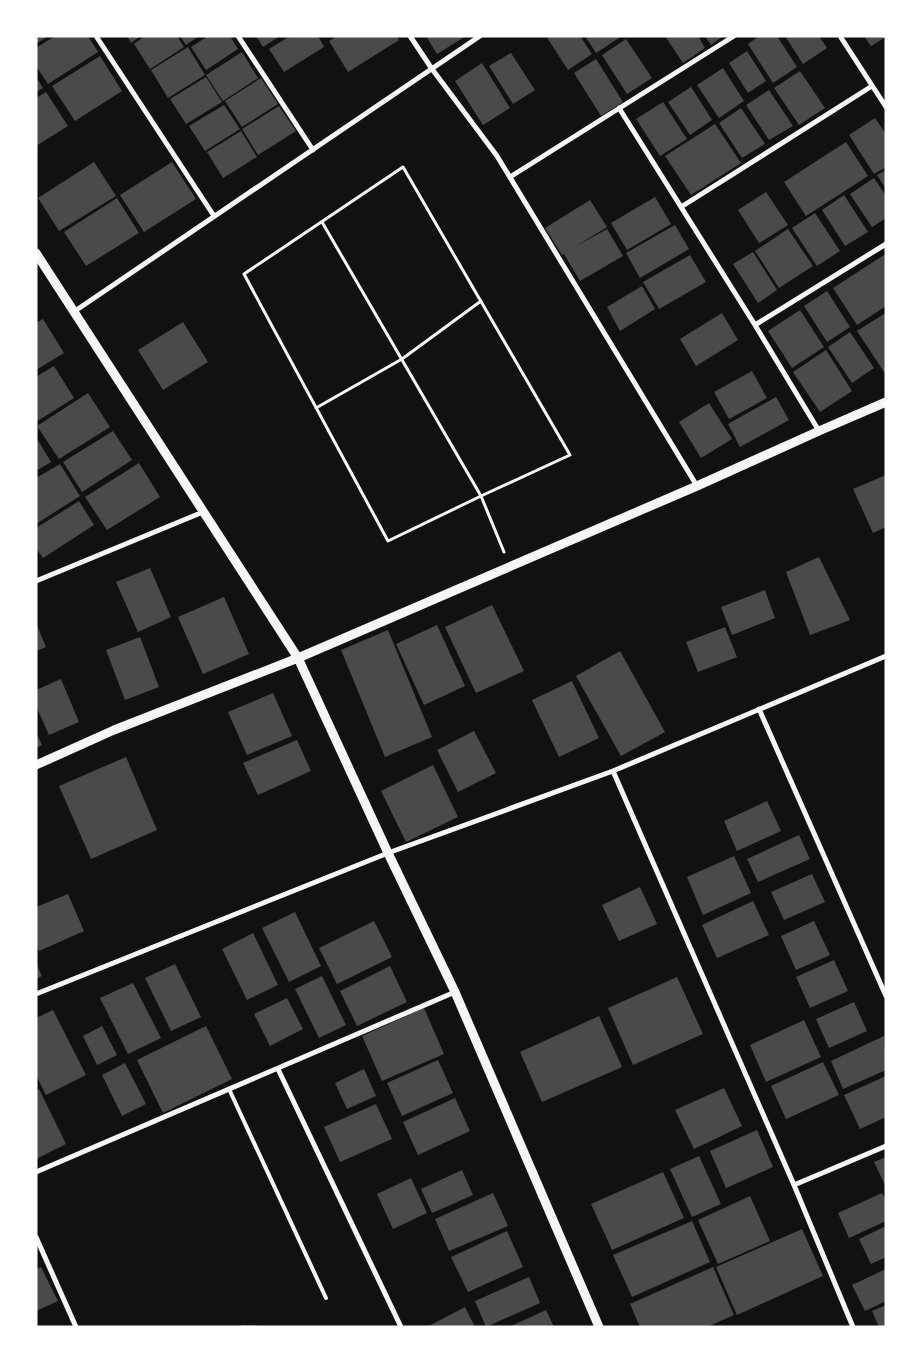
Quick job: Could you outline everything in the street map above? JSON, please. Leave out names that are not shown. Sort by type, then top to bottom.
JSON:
[{"type":"street","points":[[96,36],[214,216]]},
{"type":"street","points":[[238,36],[313,150]]},
{"type":"street","points":[[410,36],[432,69],[497,156],[697,486]]},
{"type":"street","points":[[75,311],[480,36]]},
{"type":"street","points":[[510,177],[734,36]]},
{"type":"street","points":[[840,36],[886,107]]},
{"type":"street","points":[[681,208],[872,86]]},
{"type":"street","points":[[619,108],[755,324],[818,431]]},
{"type":"street","points":[[755,324],[886,244]]},
{"type":"street","points":[[36,254],[75,311],[298,658],[388,853],[455,992],[599,1327]]},
{"type":"street","points":[[36,765],[114,730],[298,658],[697,486],[886,402]]},
{"type":"street","points":[[36,581],[203,512]]},
{"type":"street","points":[[36,994],[388,853],[613,772],[886,656]]},
{"type":"street","points":[[759,709],[886,996]]},
{"type":"street","points":[[613,772],[794,1185],[853,1327]]},
{"type":"street","points":[[36,1172],[455,992]]},
{"type":"street","points":[[278,1068],[400,1327]]},
{"type":"street","points":[[794,1185],[886,1146]]},
{"type":"street","points":[[36,1237],[76,1327]]},
{"type":"lane","points":[[229,1089],[326,1298]]},
{"type":"path","points":[[404,167],[570,455],[388,541],[244,274],[322,222],[404,167]]},
{"type":"path","points":[[322,222],[481,496],[510,566]]},
{"type":"path","points":[[316,408],[402,359],[481,301]]},
{"type":"building","points":[[36,36],[48,36],[36,44]]},
{"type":"building","points":[[55,36],[88,36],[98,52],[48,84],[36,66],[36,48]]},
{"type":"building","points":[[127,36],[141,36],[131,43]]},
{"type":"building","points":[[145,36],[177,36],[184,47],[150,69],[134,44]]},
{"type":"building","points":[[180,36],[199,36],[186,45]]},
{"type":"building","points":[[208,36],[230,36],[238,49],[206,70],[191,47]]},
{"type":"building","points":[[256,36],[280,36],[263,47]]},
{"type":"building","points":[[290,36],[318,36],[324,47],[284,72],[269,49]]},
{"type":"building","points":[[337,36],[396,36],[399,40],[348,72],[329,41]]},
{"type":"building","points":[[426,36],[466,36],[437,54]]},
{"type":"building","points":[[546,36],[580,36],[592,54],[568,70]]},
{"type":"building","points":[[585,36],[622,36],[596,53]]},
{"type":"building","points":[[665,36],[698,36],[705,48],[683,63]]},
{"type":"building","points":[[705,36],[723,36],[711,45]]},
{"type":"building","points":[[759,36],[777,36],[797,67],[773,83],[748,44]]},
{"type":"building","points":[[785,36],[819,36],[827,48],[803,64]]},
{"type":"building","points":[[864,36],[886,36],[886,37],[871,46]]},
{"type":"building","points":[[626,39],[652,78],[627,94],[602,55]]},
{"type":"building","points":[[188,47],[205,75],[168,98],[151,70]]},
{"type":"building","points":[[747,51],[766,81],[748,93],[729,63]]},
{"type":"building","points":[[242,52],[258,78],[223,101],[206,75]]},
{"type":"building","points":[[511,53],[535,90],[513,104],[489,66]]},
{"type":"building","points":[[100,56],[122,91],[75,121],[52,86]]},
{"type":"building","points":[[596,59],[623,102],[601,116],[574,73]]},
{"type":"building","points":[[482,63],[510,108],[483,125],[455,81]]},
{"type":"building","points":[[723,68],[744,101],[719,118],[697,85]]},
{"type":"building","points":[[800,71],[825,108],[799,125],[774,88]]},
{"type":"building","points":[[36,77],[43,88],[36,92]]},
{"type":"building","points":[[206,77],[222,102],[186,124],[170,99]]},
{"type":"building","points":[[261,78],[278,104],[242,127],[225,101]]},
{"type":"building","points":[[691,87],[712,120],[690,135],[668,102]]},
{"type":"building","points":[[769,90],[793,126],[769,140],[746,105]]},
{"type":"building","points":[[46,92],[68,126],[36,146],[36,98]]},
{"type":"building","points":[[663,102],[687,139],[660,156],[636,119]]},
{"type":"building","points":[[224,105],[240,129],[205,151],[189,126]]},
{"type":"building","points":[[279,106],[296,131],[258,155],[242,129]]},
{"type":"building","points":[[741,108],[765,144],[742,158],[719,123]]},
{"type":"building","points":[[875,118],[886,134],[886,167],[874,174],[849,135]]},
{"type":"building","points":[[715,124],[741,163],[691,195],[665,156]]},
{"type":"building","points":[[241,131],[257,157],[223,178],[207,152]]},
{"type":"building","points":[[846,142],[868,176],[806,216],[784,182]]},
{"type":"building","points":[[94,162],[116,196],[59,231],[38,198]]},
{"type":"building","points":[[172,162],[196,199],[144,232],[120,195]]},
{"type":"building","points":[[886,170],[886,189],[877,175]]},
{"type":"building","points":[[874,178],[886,196],[886,218],[872,227],[850,194]]},
{"type":"building","points":[[766,192],[788,225],[759,243],[738,210]]},
{"type":"building","points":[[844,195],[868,232],[845,246],[822,210]]},
{"type":"building","points":[[655,197],[671,224],[627,250],[611,223]]},
{"type":"building","points":[[117,198],[139,233],[86,266],[64,232]]},
{"type":"building","points":[[590,200],[607,227],[575,247],[607,229],[623,256],[580,281],[564,254],[562,255],[545,228]]},
{"type":"building","points":[[815,213],[840,251],[817,266],[792,228]]},
{"type":"building","points":[[675,225],[689,249],[640,278],[626,253]]},
{"type":"building","points":[[788,229],[813,266],[779,288],[755,251]]},
{"type":"building","points":[[753,252],[777,290],[758,303],[733,264]]},
{"type":"building","points":[[690,255],[706,282],[659,309],[643,282]]},
{"type":"building","points":[[884,255],[886,258],[886,306],[857,325],[833,288]]},
{"type":"building","points":[[642,286],[655,309],[620,331],[607,307]]},
{"type":"building","points":[[827,291],[850,327],[827,342],[804,306]]},
{"type":"building","points":[[800,310],[824,347],[792,368],[768,331]]},
{"type":"building","points":[[722,313],[738,340],[696,366],[680,339]]},
{"type":"building","points":[[884,314],[886,316],[886,375],[857,331]]},
{"type":"building","points":[[43,319],[64,353],[36,370],[36,323]]},
{"type":"building","points":[[183,322],[208,362],[163,390],[138,350]]},
{"type":"building","points":[[850,332],[874,368],[852,383],[828,347]]},
{"type":"building","points":[[826,350],[852,391],[820,412],[793,372]]},
{"type":"building","points":[[54,366],[74,398],[36,422],[36,377]]},
{"type":"building","points":[[752,371],[767,398],[729,419],[714,392]]},
{"type":"building","points":[[88,393],[110,427],[59,459],[37,426]]},
{"type":"building","points":[[776,397],[789,420],[740,447],[728,424]]},
{"type":"building","points":[[709,403],[732,439],[701,458],[679,422]]},
{"type":"building","points":[[113,431],[132,460],[82,492],[63,462]]},
{"type":"building","points":[[36,437],[51,462],[36,471]]},
{"type":"building","points":[[139,463],[160,497],[107,530],[85,497]]},
{"type":"building","points":[[60,464],[80,496],[36,524],[36,478]]},
{"type":"building","points":[[886,475],[886,527],[873,533],[853,489]]},
{"type":"building","points":[[79,501],[94,525],[43,558],[36,548],[36,528]]},
{"type":"building","points":[[819,557],[850,620],[810,635],[786,572]]},
{"type":"building","points":[[150,568],[171,617],[138,632],[116,582]]},
{"type":"building","points":[[765,590],[775,618],[732,635],[721,607]]},
{"type":"building","points":[[224,597],[249,654],[203,674],[178,617]]},
{"type":"building","points":[[492,605],[524,671],[476,693],[445,627]]},
{"type":"building","points":[[36,623],[46,647],[36,651]]},
{"type":"building","points":[[437,625],[465,686],[424,705],[396,644]]},
{"type":"building","points":[[725,627],[737,657],[698,672],[686,642]]},
{"type":"building","points":[[388,630],[432,737],[385,757],[341,650]]},
{"type":"building","points":[[140,637],[159,687],[125,700],[106,650]]},
{"type":"building","points":[[620,651],[665,732],[621,756],[576,676]]},
{"type":"building","points":[[61,679],[79,722],[49,735],[36,706],[36,690]]},
{"type":"building","points":[[572,681],[599,738],[559,757],[532,700]]},
{"type":"building","points":[[273,693],[292,736],[247,755],[228,712]]},
{"type":"building","points":[[474,731],[496,773],[458,792],[437,750]]},
{"type":"building","points":[[36,732],[42,745],[36,748]]},
{"type":"building","points":[[297,740],[311,771],[258,795],[243,763]]},
{"type":"building","points":[[126,757],[157,830],[91,859],[59,786]]},
{"type":"building","points":[[433,765],[458,817],[406,842],[381,791]]},
{"type":"building","points":[[767,801],[781,831],[737,851],[724,821]]},
{"type":"building","points":[[799,835],[810,859],[758,882],[747,859]]},
{"type":"building","points":[[734,856],[751,893],[703,915],[687,877]]},
{"type":"building","points":[[812,874],[825,902],[784,920],[771,892]]},
{"type":"building","points":[[640,887],[657,924],[619,941],[602,905]]},
{"type":"building","points":[[68,894],[84,931],[39,951],[36,945],[36,907]]},
{"type":"building","points":[[753,901],[769,935],[717,958],[702,925]]},
{"type":"building","points":[[295,912],[321,966],[289,982],[262,928]]},
{"type":"building","points":[[374,921],[392,957],[337,984],[319,948]]},
{"type":"building","points":[[814,921],[830,955],[796,970],[781,936]]},
{"type":"building","points":[[253,933],[278,985],[247,1000],[222,949]]},
{"type":"building","points":[[834,960],[848,991],[810,1008],[796,977]]},
{"type":"building","points":[[36,963],[42,976],[36,979]]},
{"type":"building","points":[[175,964],[201,1017],[171,1031],[145,978]]},
{"type":"building","points":[[390,966],[407,1002],[357,1026],[340,991]]},
{"type":"building","points":[[322,976],[346,1025],[319,1038],[295,989]]},
{"type":"building","points":[[677,977],[703,1034],[633,1065],[608,1008]]},
{"type":"building","points":[[133,983],[161,1038],[128,1054],[100,998]]},
{"type":"building","points":[[287,998],[303,1029],[270,1046],[254,1014]]},
{"type":"building","points":[[854,1002],[867,1031],[829,1048],[816,1019]]},
{"type":"building","points":[[424,1008],[444,1054],[382,1081],[362,1036]]},
{"type":"building","points":[[53,1010],[86,1075],[46,1095],[36,1075],[36,1018]]},
{"type":"building","points":[[599,1016],[622,1067],[542,1102],[520,1052]]},
{"type":"building","points":[[804,1020],[821,1057],[766,1082],[750,1045]]},
{"type":"building","points":[[102,1026],[117,1055],[97,1065],[83,1036]]},
{"type":"building","points":[[206,1026],[232,1079],[163,1113],[137,1060]]},
{"type":"building","points":[[884,1036],[886,1070],[843,1089],[831,1061]]},
{"type":"building","points":[[438,1060],[453,1093],[402,1116],[387,1083]]},
{"type":"building","points":[[823,1062],[839,1095],[786,1119],[771,1086]]},
{"type":"building","points":[[125,1063],[146,1104],[122,1116],[102,1075]]},
{"type":"building","points":[[364,1069],[376,1096],[347,1109],[335,1083]]},
{"type":"building","points":[[886,1076],[886,1117],[860,1129],[844,1095]]},
{"type":"building","points":[[724,1088],[742,1126],[694,1149],[675,1110]]},
{"type":"building","points":[[39,1089],[66,1144],[36,1159],[36,1091]]},
{"type":"building","points":[[455,1098],[470,1131],[418,1155],[403,1122]]},
{"type":"building","points":[[376,1104],[392,1139],[340,1162],[324,1127]]},
{"type":"building","points":[[757,1130],[773,1167],[726,1188],[710,1151]]},
{"type":"building","points":[[699,1156],[721,1204],[692,1217],[670,1169]]},
{"type":"building","points":[[886,1157],[886,1187],[874,1162]]},
{"type":"building","points":[[462,1170],[473,1195],[432,1213],[421,1189]]},
{"type":"building","points":[[663,1172],[684,1218],[612,1250],[591,1204]]},
{"type":"building","points":[[411,1178],[427,1213],[393,1229],[377,1194]]},
{"type":"building","points":[[493,1193],[508,1226],[449,1251],[435,1219]]},
{"type":"building","points":[[882,1193],[886,1200],[886,1221],[849,1238],[838,1213]]},
{"type":"building","points":[[750,1196],[770,1241],[718,1264],[698,1220]]},
{"type":"building","points":[[692,1221],[710,1262],[632,1297],[613,1255]]},
{"type":"building","points":[[886,1226],[886,1257],[871,1264],[859,1239]]},
{"type":"building","points":[[802,1229],[823,1276],[737,1315],[716,1267]]},
{"type":"building","points":[[507,1231],[523,1267],[468,1292],[451,1257]]},
{"type":"building","points":[[41,1267],[58,1301],[36,1311],[36,1269]]},
{"type":"building","points":[[713,1267],[734,1315],[707,1327],[640,1327],[630,1304]]},
{"type":"building","points":[[886,1269],[886,1301],[865,1311],[852,1285]]},
{"type":"building","points":[[529,1277],[540,1303],[486,1327],[475,1301]]},
{"type":"building","points":[[886,1305],[886,1327],[879,1327],[872,1311]]},
{"type":"building","points":[[465,1307],[475,1327],[427,1327]]},
{"type":"building","points":[[546,1310],[554,1327],[509,1327]]},
{"type":"building","points":[[241,1325],[257,1325],[257,1327],[241,1327]]}]
